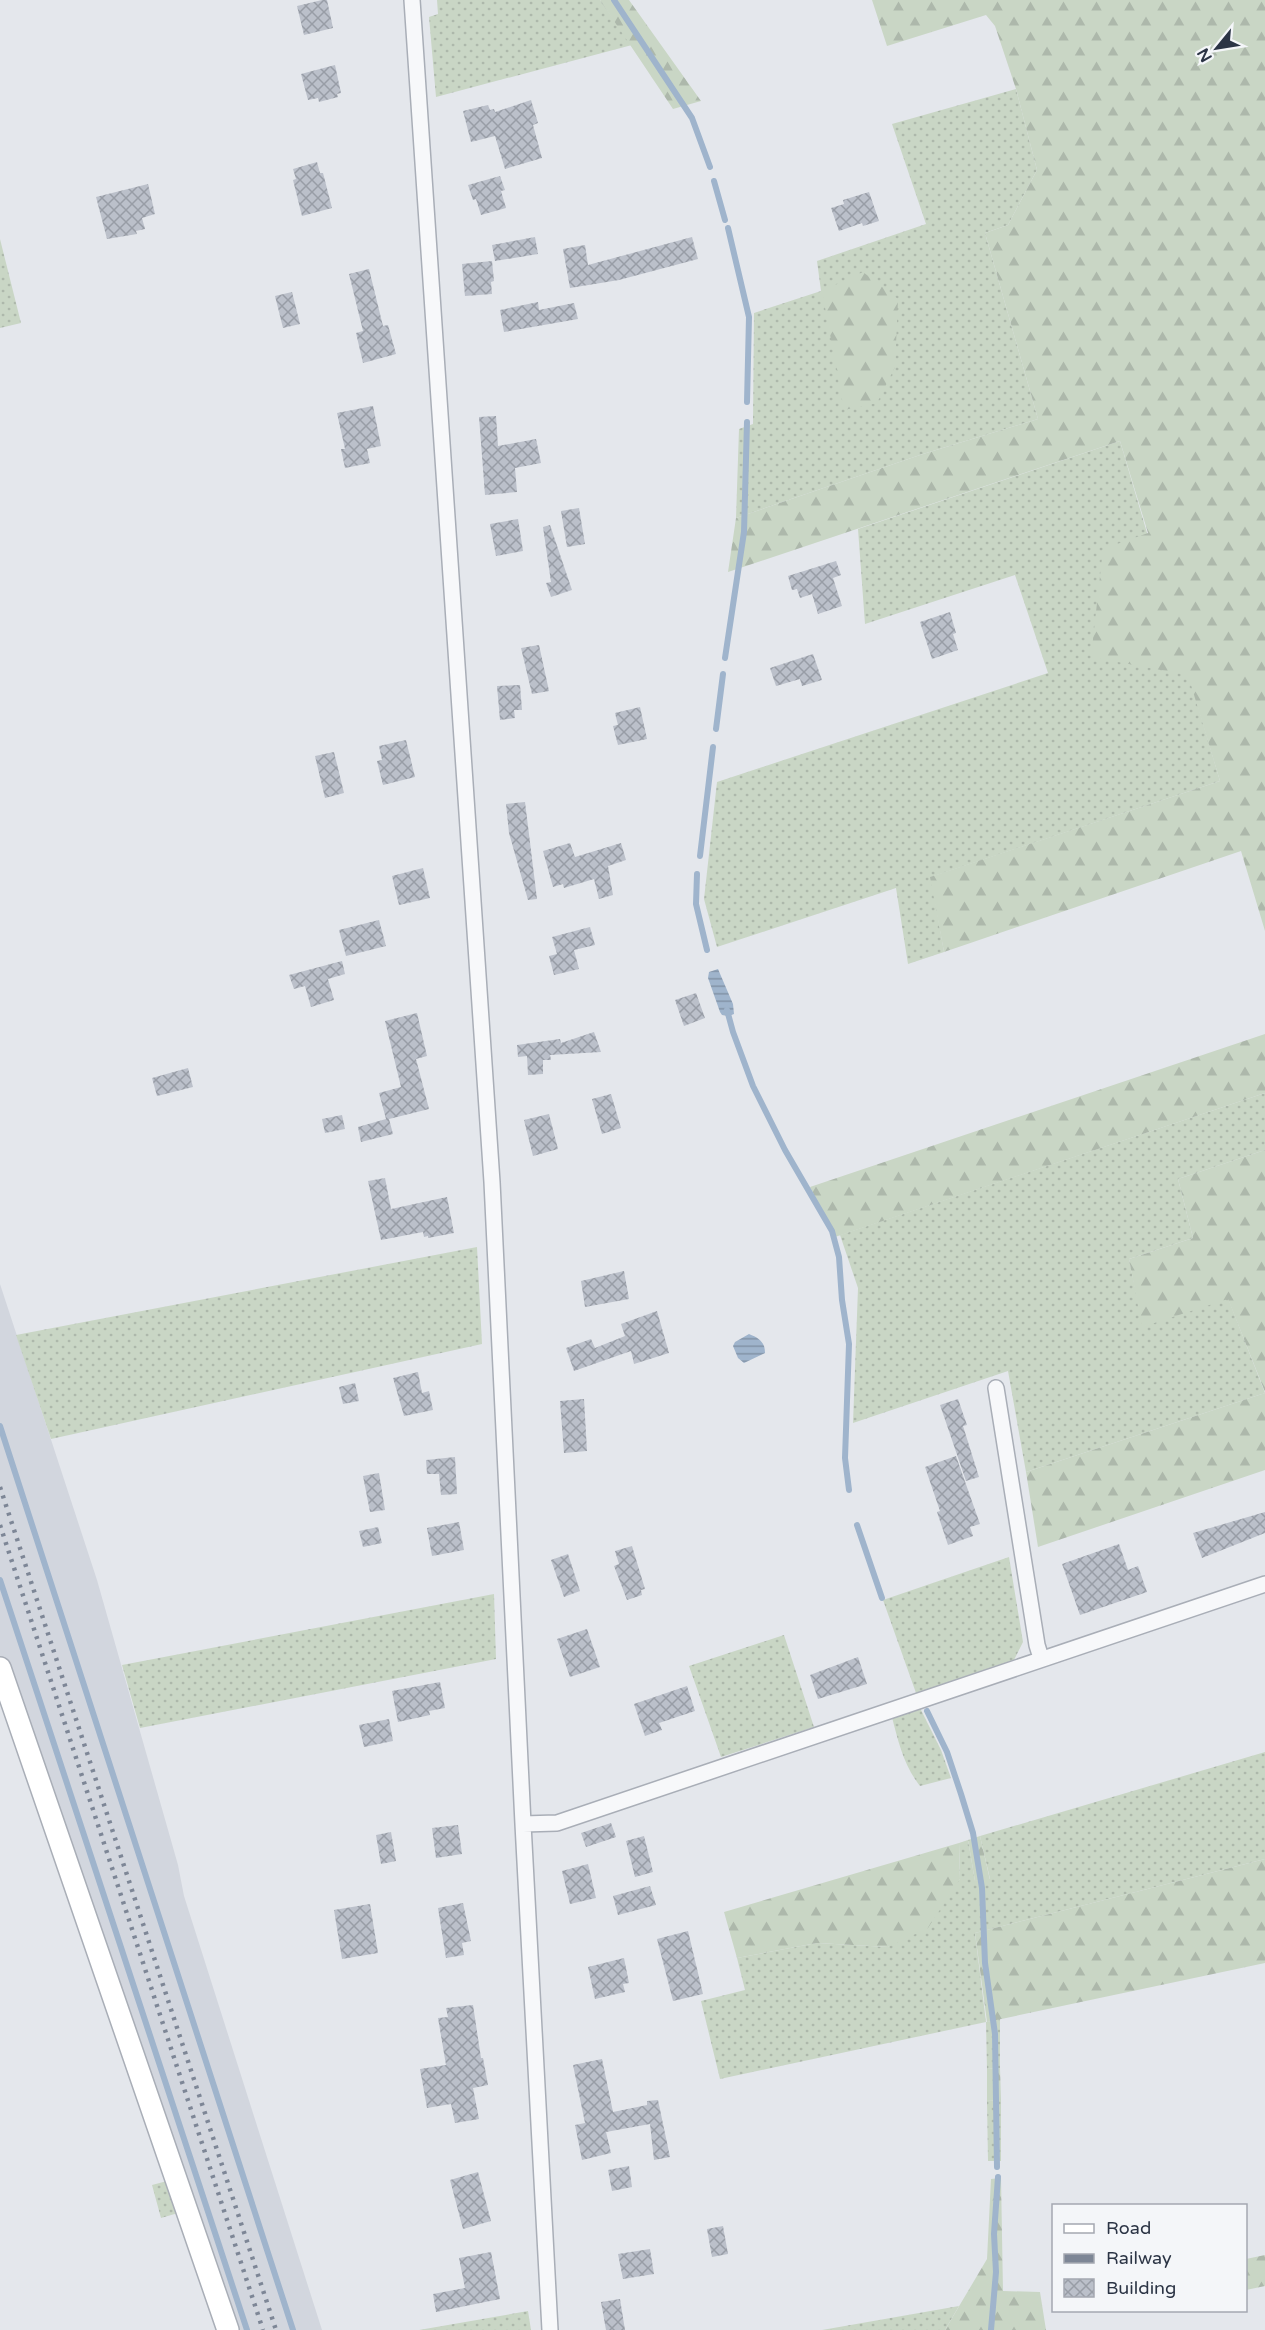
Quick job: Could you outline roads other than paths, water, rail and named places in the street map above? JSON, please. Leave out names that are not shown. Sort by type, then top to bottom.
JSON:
[{"type":"street","points":[[412,0],[492,1182],[522,1824],[550,2330]]},
{"type":"street","points":[[996,1388],[1037,1645],[1041,1658]]},
{"type":"street","points":[[522,1824],[557,1822],[1265,1584]]},
{"type":"street","points":[[0,1668],[228,2330]]},
{"type":"water","points":[[718,969],[733,1004],[734,1014],[729,1016],[722,1015],[720,1012],[708,978],[709,972]]},
{"type":"water","points":[[749,1334],[761,1341],[765,1353],[744,1363],[738,1358],[733,1346],[735,1342]]},
{"type":"waterway","points":[[614,0],[692,118],[710,167]]},
{"type":"waterway","points":[[714,181],[725,220]]},
{"type":"waterway","points":[[728,228],[749,317],[747,402]]},
{"type":"waterway","points":[[725,658],[744,532],[747,422]]},
{"type":"waterway","points":[[716,729],[723,674]]},
{"type":"waterway","points":[[700,856],[713,747]]},
{"type":"waterway","points":[[697,874],[696,904],[707,950]]},
{"type":"waterway","points":[[727,1010],[753,1086],[785,1150],[832,1231],[839,1257],[842,1300],[849,1344],[845,1458],[849,1490]]},
{"type":"waterway","points":[[0,1426],[293,2330]]},
{"type":"waterway","points":[[857,1525],[882,1598]]},
{"type":"waterway","points":[[0,1580],[247,2330]]},
{"type":"waterway","points":[[927,1711],[947,1752],[961,1794],[973,1833],[982,1888],[985,1963],[995,2034],[997,2167]]},
{"type":"waterway","points":[[991,2330],[996,2272],[994,2234],[998,2177]]},
{"type":"railway","points":[[0,1487],[276,2330]]},
{"type":"railway","points":[[0,1525],[263,2330]]}]
